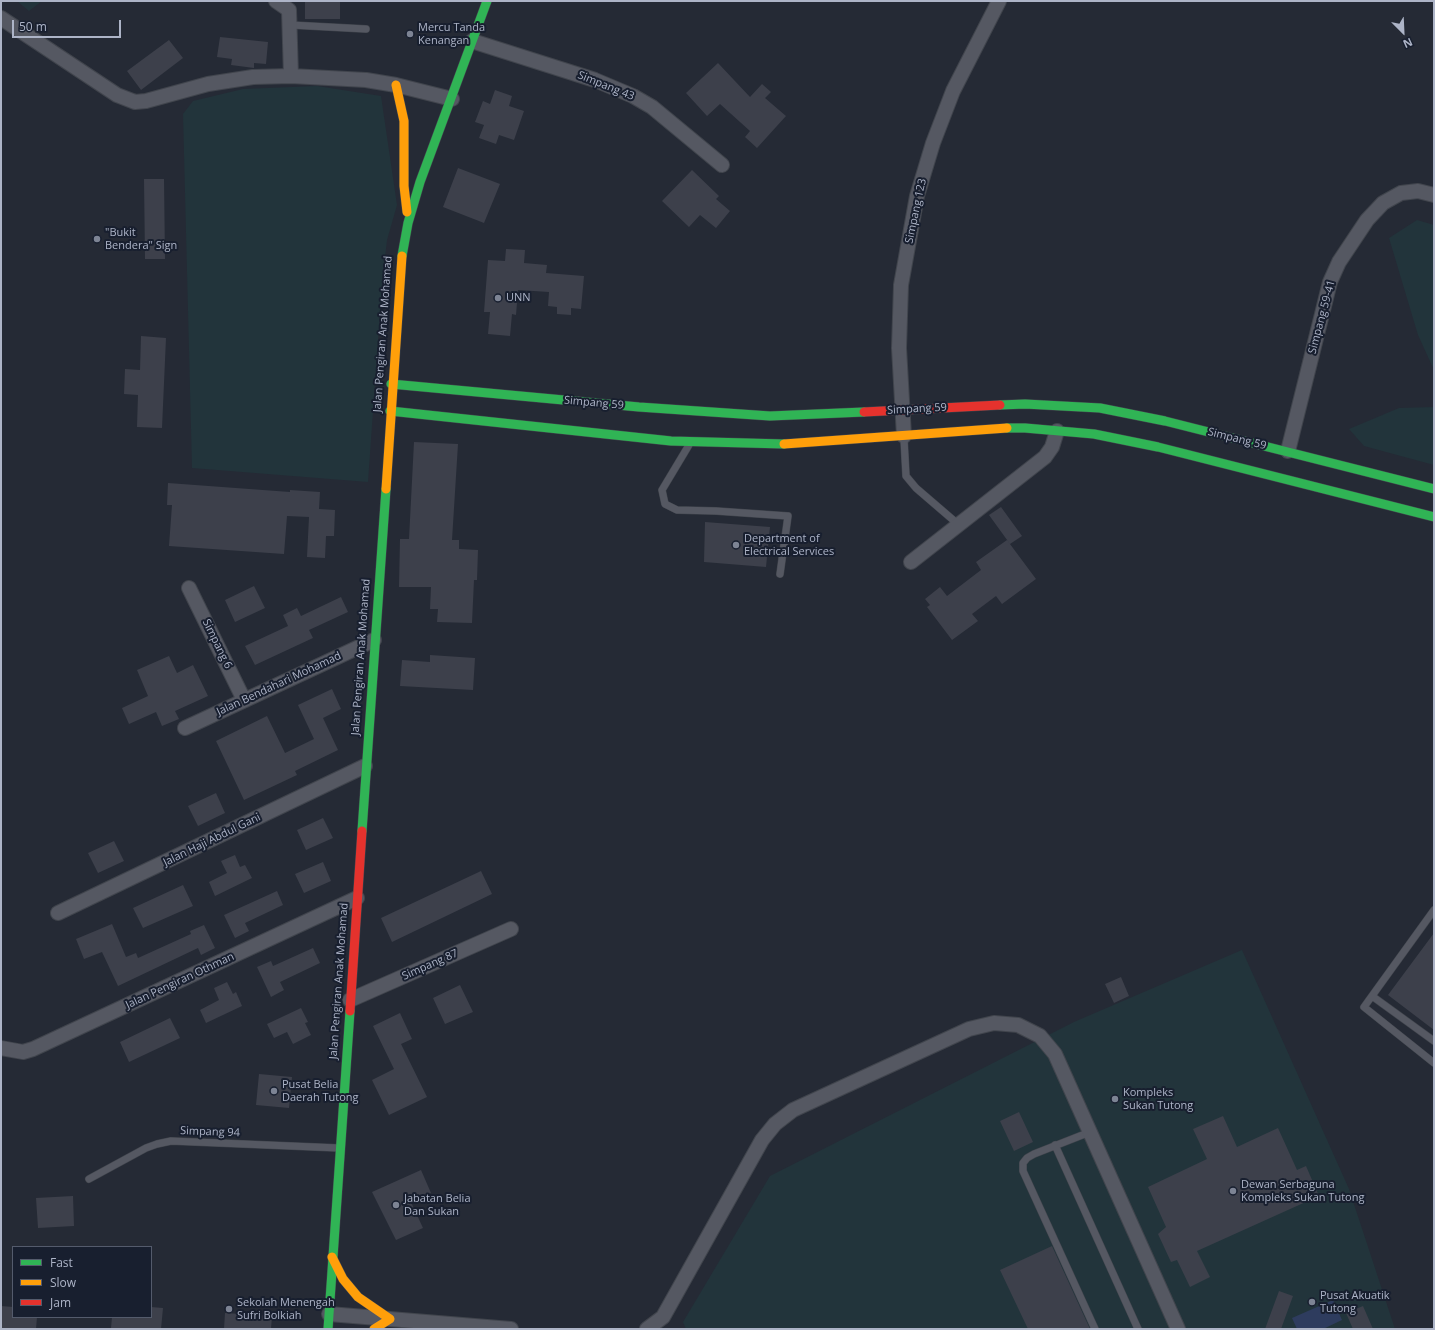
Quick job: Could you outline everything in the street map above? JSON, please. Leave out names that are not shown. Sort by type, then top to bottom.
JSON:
[{"type":"street","points":[[276,1],[289,10],[291,25],[292,76]]},
{"type":"street","name":"Jalan Pengiran Anak Mohamad","points":[[328,1329],[391,384],[402,252],[408,223],[420,182],[487,1]]},
{"type":"street","name":"Simpang 123","points":[[904,436],[900,348],[902,285],[917,196],[933,143],[953,91],[999,1]]},
{"type":"street","points":[[1,18],[117,95],[135,102],[146,101],[208,84],[252,77],[292,76],[366,80],[396,85],[452,99]]},
{"type":"street","name":"Simpang 43","points":[[472,41],[595,80],[633,96],[652,107],[722,165]]},
{"type":"street","points":[[396,85],[404,121],[404,186],[408,223]]},
{"type":"street","name":"Simpang 59-41","points":[[1288,451],[1330,282],[1339,262],[1367,220],[1383,203],[1401,193],[1418,190],[1434,195]]},
{"type":"street","name":"Simpang 59","points":[[391,384],[639,407],[770,416],[1025,404],[1100,408],[1165,421],[1434,489]]},
{"type":"street","points":[[390,411],[692,442],[768,445],[985,429],[1025,428],[1094,434],[1158,446],[1434,516]]},
{"type":"street","points":[[911,562],[1045,457],[1052,447],[1058,431]]},
{"type":"street","name":"Simpang 6","points":[[189,588],[244,700]]},
{"type":"street","name":"Jalan Bendahari Mohamad","points":[[185,728],[374,640]]},
{"type":"street","name":"Jalan Haji Abdul Gani","points":[[58,913],[365,766]]},
{"type":"street","name":"Jalan Pengiran Othman","points":[[1,1048],[23,1052],[46,1044],[357,898]]},
{"type":"street","name":"Simpang 87","points":[[350,1000],[511,929]]},
{"type":"street","points":[[647,1329],[663,1317],[762,1140],[775,1124],[793,1110],[969,1029],[994,1023],[1018,1025],[1040,1036],[1055,1054],[1178,1329]]},
{"type":"street","points":[[332,1257],[343,1279],[358,1297],[390,1319]]},
{"type":"street","points":[[329,1314],[390,1319],[408,1325],[511,1329]]},
{"type":"street","points":[[374,1329],[390,1319]]},
{"type":"lane","points":[[291,25],[366,29]]},
{"type":"lane","points":[[904,436],[906,476],[916,488],[958,525]]},
{"type":"lane","points":[[692,442],[662,490],[665,504],[677,510],[788,516],[780,574]]},
{"type":"lane","points":[[1434,910],[1364,1007],[1434,1062]]},
{"type":"lane","points":[[1372,996],[1434,1041]]},
{"type":"lane","points":[[1090,1132],[1055,1145],[1027,1158],[1023,1164],[1023,1171],[1095,1329]]},
{"type":"lane","name":"Simpang 94","points":[[89,1179],[146,1148],[171,1141],[339,1148]]},
{"type":"lane","points":[[1055,1145],[1138,1329]]},
{"type":"shaded area","points":[[17,1],[42,1],[29,11]]},
{"type":"shaded area","points":[[317,86],[381,96],[397,205],[387,240],[382,284],[368,482],[192,468],[183,114],[193,101],[243,89]]},
{"type":"shaded area","points":[[1417,220],[1434,225],[1434,370],[1418,335],[1389,238]]},
{"type":"shaded area","points":[[1434,407],[1434,465],[1364,446],[1349,429],[1399,408]]},
{"type":"shaded area","name":"Kompleks Sukan Tutong","points":[[1242,950],[1349,1189],[1395,1329],[686,1329],[683,1322],[770,1176],[1074,1022]]},
{"type":"water","points":[[1333,1300],[1342,1320],[1323,1329],[1297,1329],[1292,1318]]},
{"type":"building","points":[[305,1],[340,1],[340,19],[305,19]]},
{"type":"building","points":[[220,37],[268,42],[266,64],[254,63],[254,68],[231,65],[232,59],[217,57]]},
{"type":"building","points":[[169,40],[183,58],[141,90],[127,71]]},
{"type":"building","points":[[718,63],[750,97],[762,84],[771,92],[765,98],[786,116],[757,148],[745,137],[750,131],[720,104],[707,116],[686,93]]},
{"type":"building","points":[[495,90],[512,96],[509,106],[524,111],[514,140],[499,135],[496,144],[479,138],[484,125],[475,122],[483,101],[490,104]]},
{"type":"building","points":[[458,168],[500,184],[484,223],[443,207]]},
{"type":"building","points":[[692,170],[719,196],[716,199],[730,211],[716,228],[700,215],[689,227],[662,201]]},
{"type":"building","points":[[144,179],[164,179],[165,259],[145,259]]},
{"type":"building","points":[[506,249],[525,250],[524,263],[547,265],[546,273],[584,276],[581,309],[571,308],[571,315],[557,314],[557,307],[548,306],[549,292],[518,290],[516,315],[512,314],[510,336],[488,334],[490,312],[484,312],[488,260],[505,261]]},
{"type":"building","points":[[141,336],[166,338],[162,428],[137,427],[138,395],[124,394],[125,369],[140,370]]},
{"type":"building","points":[[414,442],[458,444],[452,540],[459,540],[459,549],[478,550],[477,580],[474,580],[472,623],[437,622],[438,609],[430,609],[431,587],[399,587],[400,539],[409,539]]},
{"type":"building","points":[[168,483],[290,492],[290,490],[320,492],[319,509],[335,510],[334,536],[326,536],[325,558],[307,557],[309,517],[287,516],[284,554],[169,546],[172,505],[167,505]]},
{"type":"building","points":[[1001,507],[1022,536],[1010,544],[989,515]]},
{"type":"building","name":"Department of Electrical Services","points":[[705,522],[770,527],[766,567],[704,562]]},
{"type":"building","points":[[1007,540],[1036,579],[1002,604],[996,596],[972,614],[978,621],[952,640],[927,607],[930,605],[925,599],[940,587],[947,596],[981,570],[976,562]]},
{"type":"building","points":[[254,586],[265,608],[235,622],[225,600]]},
{"type":"building","points":[[341,597],[348,612],[309,630],[313,638],[255,665],[245,646],[288,626],[283,615],[297,608],[301,616]]},
{"type":"building","points":[[430,655],[475,658],[473,690],[400,686],[402,660],[430,662]]},
{"type":"building","points":[[169,656],[177,673],[193,665],[208,696],[175,711],[179,719],[162,726],[156,712],[129,724],[122,708],[148,696],[137,670]]},
{"type":"building","points":[[332,689],[341,709],[323,718],[338,750],[295,771],[297,775],[244,800],[216,741],[267,716],[285,753],[314,739],[298,705]]},
{"type":"building","points":[[216,793],[225,813],[198,826],[188,806]]},
{"type":"building","points":[[323,818],[333,838],[306,850],[297,830]]},
{"type":"building","points":[[114,841],[124,861],[98,873],[88,853]]},
{"type":"building","points":[[235,855],[240,867],[245,865],[252,878],[215,896],[209,882],[227,873],[221,861]]},
{"type":"building","points":[[323,862],[331,881],[304,893],[295,874]]},
{"type":"building","points":[[481,871],[492,894],[392,942],[381,918]]},
{"type":"building","points":[[183,885],[193,906],[143,928],[133,908]]},
{"type":"building","points":[[277,891],[283,905],[245,923],[249,931],[235,938],[224,915]]},
{"type":"building","points":[[112,924],[126,957],[136,953],[138,958],[191,934],[190,931],[204,925],[215,948],[201,955],[198,948],[118,986],[102,952],[84,959],[76,939]]},
{"type":"building","points":[[1434,933],[1434,1030],[1388,995]]},
{"type":"building","points":[[313,948],[320,963],[280,982],[284,990],[271,997],[257,967],[271,961],[273,966]]},
{"type":"building","points":[[1121,977],[1129,996],[1114,1003],[1105,984]]},
{"type":"building","points":[[227,982],[233,994],[236,992],[242,1006],[206,1023],[200,1010],[219,1000],[214,988]]},
{"type":"building","points":[[460,985],[473,1012],[445,1024],[433,998]]},
{"type":"building","points":[[301,1008],[308,1022],[305,1023],[311,1035],[293,1044],[287,1032],[274,1038],[267,1024]]},
{"type":"building","points":[[400,1013],[412,1039],[401,1044],[427,1097],[389,1115],[372,1080],[394,1069],[373,1026]]},
{"type":"building","points":[[170,1018],[180,1038],[129,1062],[120,1042]]},
{"type":"building","name":"Pusat Belia Daerah Tutong","points":[[259,1074],[292,1077],[289,1108],[256,1105]]},
{"type":"building","points":[[1019,1112],[1033,1142],[1014,1151],[1000,1121]]},
{"type":"building","name":"Dewan Serbaguna Kompleks Sukan Tutong","points":[[1223,1116],[1237,1147],[1278,1128],[1297,1170],[1306,1166],[1319,1196],[1197,1251],[1210,1277],[1190,1287],[1177,1260],[1171,1262],[1158,1234],[1166,1227],[1148,1187],[1207,1159],[1193,1129]]},
{"type":"building","name":"Jabatan Belia Dan Sukan","points":[[421,1170],[431,1193],[411,1202],[423,1228],[396,1240],[372,1192]]},
{"type":"building","points":[[73,1196],[74,1226],[38,1228],[36,1198]]},
{"type":"building","points":[[1052,1246],[1090,1329],[1028,1329],[1000,1270]]},
{"type":"building","points":[[1279,1291],[1293,1296],[1281,1329],[1265,1329]]},
{"type":"building","points":[[1,1306],[12,1307],[12,1318],[37,1318],[36,1329],[1,1329]]},
{"type":"building","points":[[1363,1306],[1373,1329],[1353,1329],[1346,1313]]},
{"type":"building","points":[[152,1307],[163,1308],[161,1329],[111,1328],[112,1318],[152,1318]]},
{"type":"building","points":[[225,1313],[272,1316],[271,1329],[224,1329]]},
{"type":"traffic: fast","points":[[402,256],[408,223],[420,182],[487,1]]},
{"type":"traffic: fast","points":[[391,384],[639,407],[770,416],[864,412]]},
{"type":"traffic: fast","points":[[1000,405],[1025,404],[1100,408],[1165,421],[1434,489]]},
{"type":"traffic: fast","points":[[390,411],[671,441],[784,444]]},
{"type":"traffic: fast","points":[[1007,428],[1025,428],[1094,434],[1158,447],[1434,517]]},
{"type":"traffic: fast","points":[[362,831],[386,489]]},
{"type":"traffic: fast","points":[[328,1329],[350,1011]]},
{"type":"traffic: slow","points":[[396,85],[404,121],[404,186],[407,212]]},
{"type":"traffic: slow","points":[[386,489],[402,256]]},
{"type":"traffic: slow","points":[[784,444],[1007,428]]},
{"type":"traffic: slow","points":[[332,1257],[343,1279],[358,1297],[390,1319],[374,1329]]},
{"type":"traffic: jam","points":[[864,412],[1000,405]]},
{"type":"traffic: jam","points":[[350,1011],[362,831]]},
{"type":"place","name":"Mercu Tanda Kenangan","points":[[410,34]]},
{"type":"place","name":"\"Bukit Bendera\" Sign","points":[[97,239]]},
{"type":"place","name":"UNN","points":[[498,298]]},
{"type":"place","name":"Department of Electrical Services","points":[[736,545]]},
{"type":"place","name":"Pusat Belia Daerah Tutong","points":[[274,1091]]},
{"type":"place","name":"Kompleks Sukan Tutong","points":[[1115,1099]]},
{"type":"place","name":"Dewan Serbaguna Kompleks Sukan Tutong","points":[[1233,1191]]},
{"type":"place","name":"Jabatan Belia Dan Sukan","points":[[396,1205]]},
{"type":"place","name":"Pusat Akuatik Tutong","points":[[1312,1302]]},
{"type":"place","name":"Sekolah Menengah Sufri Bolkiah","points":[[229,1309]]}]
